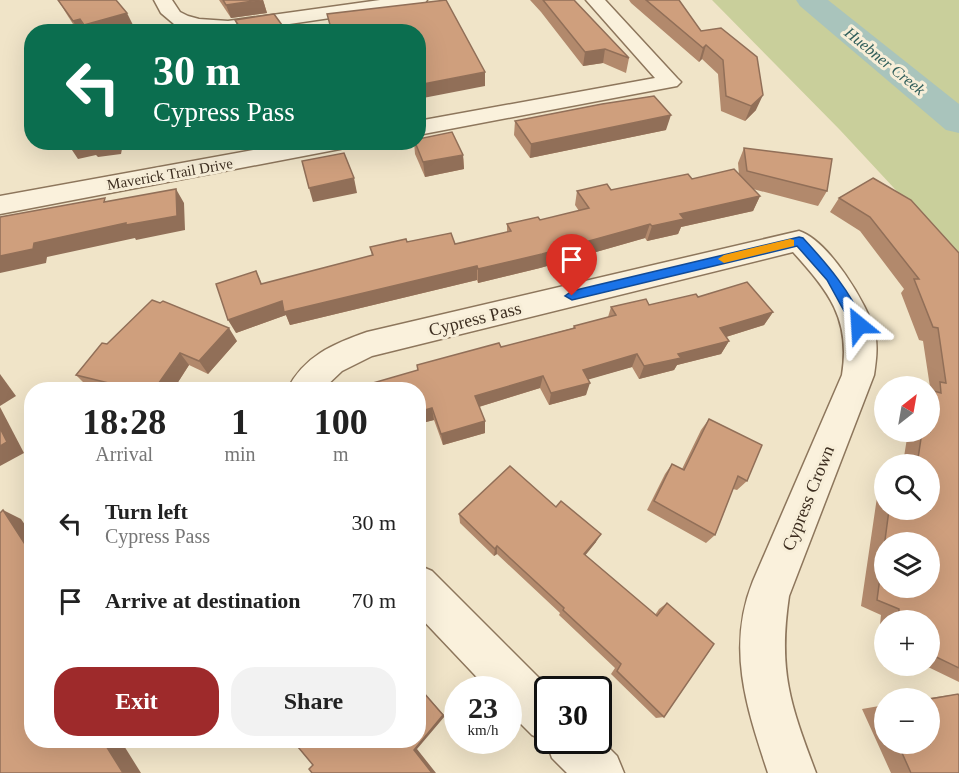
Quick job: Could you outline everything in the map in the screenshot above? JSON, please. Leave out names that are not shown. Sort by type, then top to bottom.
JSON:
[{"type":"street","points":[[163,0],[167,12],[174,18],[197,24]]},
{"type":"street","points":[[249,24],[418,0]]},
{"type":"street","points":[[426,127],[670,82],[595,0]]},
{"type":"street","name":"Maverick Trail Drive","points":[[0,205],[297,150]]},
{"type":"street","name":"Cypress Pass","points":[[311,382],[327,364],[339,356],[367,345],[799,241]]},
{"type":"street","name":"Cypress Crown","points":[[792,773],[772,717],[764,683],[763,624],[768,596],[858,375],[862,359],[862,340],[852,309],[832,277],[799,241]]},
{"type":"street","points":[[426,593],[534,705]]},
{"type":"street","points":[[582,754],[600,773]]},
{"type":"green space","points":[[712,0],[959,0],[959,258],[840,130]]},
{"type":"building","points":[[58,0],[116,0],[127,13],[88,24],[83,24],[80,19],[73,21]]},
{"type":"building","points":[[223,0],[260,0],[226,5]]},
{"type":"building","points":[[446,0],[485,72],[426,83],[426,24],[330,24],[327,14]]},
{"type":"building","points":[[543,0],[574,0],[629,58],[605,49],[585,52]]},
{"type":"building","points":[[646,0],[679,0],[701,31],[721,28],[757,57],[763,95],[751,106],[726,96],[723,60],[706,45],[703,48]]},
{"type":"building","points":[[274,14],[281,24],[238,24],[235,20]]},
{"type":"building","points":[[654,96],[671,115],[531,144],[515,121],[602,104]]},
{"type":"building","points":[[452,132],[463,155],[423,162],[418,150],[426,150],[426,137]]},
{"type":"building","points":[[744,148],[832,159],[827,191],[747,171]]},
{"type":"building","points":[[344,153],[354,178],[309,188],[302,161]]},
{"type":"building","points":[[734,169],[760,196],[680,214],[684,219],[652,226],[650,224],[478,269],[477,266],[284,312],[282,301],[228,320],[216,284],[256,271],[261,284],[373,255],[370,247],[406,239],[407,242],[451,233],[455,244],[511,231],[507,224],[538,217],[540,220],[589,208],[577,191],[607,184],[611,190],[688,174],[692,179]]},
{"type":"building","points":[[873,178],[911,200],[959,253],[959,668],[940,659],[940,610],[899,610],[877,600],[877,598],[940,598],[940,532],[886,532],[888,520],[940,520],[940,454],[919,454],[920,442],[940,442],[940,382],[946,383],[938,328],[933,327],[914,279],[919,279],[870,217],[839,198]]},
{"type":"building","points":[[176,189],[177,216],[126,225],[126,223],[34,243],[33,249],[0,256],[0,217],[105,198],[104,202]]},
{"type":"building","points":[[747,282],[773,312],[720,328],[729,341],[678,354],[681,358],[644,366],[637,354],[583,370],[590,383],[551,393],[543,376],[475,396],[485,421],[441,434],[432,408],[426,410],[426,382],[376,382],[418,370],[417,365],[499,343],[501,347],[616,315],[611,307],[646,299],[649,305],[696,294],[698,297]]},
{"type":"building","points":[[152,300],[160,303],[163,301],[229,328],[199,361],[180,353],[160,382],[104,382],[76,375],[102,343],[107,344]]},
{"type":"building","points":[[709,419],[762,445],[747,481],[738,476],[715,535],[654,501],[672,464],[684,470]]},
{"type":"building","points":[[0,428],[7,442],[0,446]]},
{"type":"building","points":[[510,466],[556,507],[561,501],[601,534],[584,554],[657,616],[667,603],[714,644],[664,717],[617,671],[621,664],[563,610],[564,608],[497,546],[495,549],[459,514]]},
{"type":"building","points":[[3,510],[24,543],[24,748],[107,748],[123,773],[0,773],[0,513]]},
{"type":"building","points":[[958,694],[959,696],[959,773],[911,773],[902,754],[940,754],[940,697]]},
{"type":"building","points":[[426,695],[443,715],[426,736]]},
{"type":"building","points":[[299,748],[416,748],[414,750],[432,773],[312,773],[309,769],[313,765]]},
{"type":"waterway","name":"Huebner Creek","points":[[810,0],[959,122]]},
{"type":"slow traffic","points":[[724,259],[790,243]]},
{"type":"route","points":[[572,296],[799,241],[832,277],[859,325]]}]
